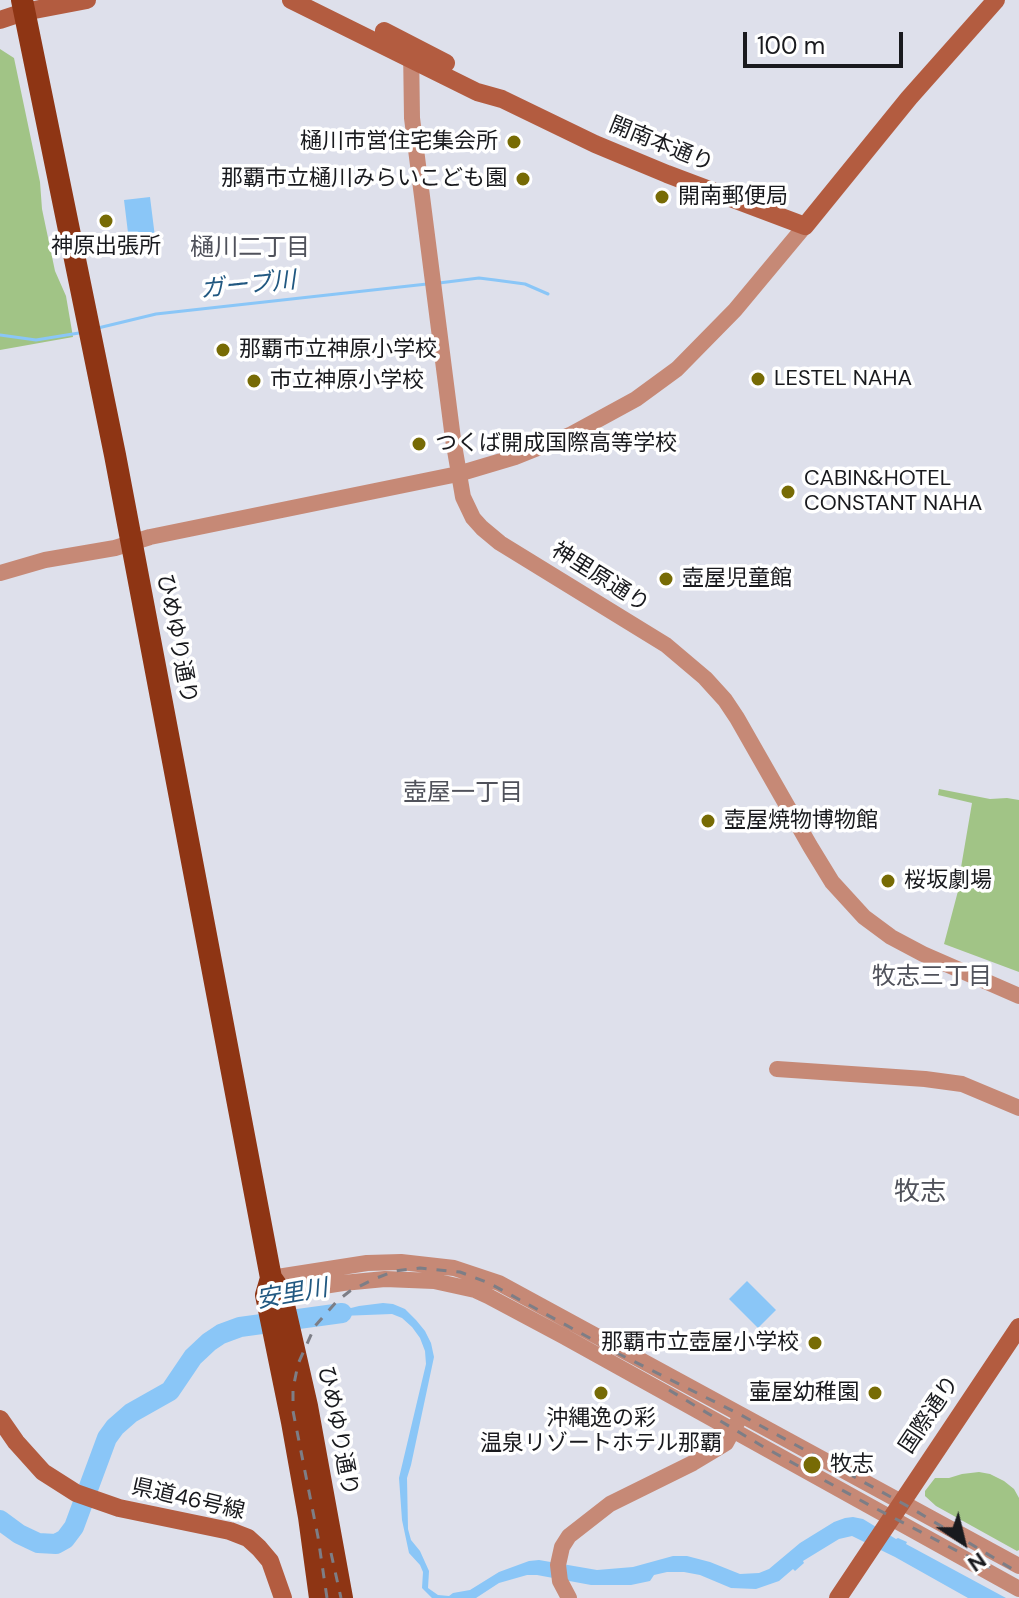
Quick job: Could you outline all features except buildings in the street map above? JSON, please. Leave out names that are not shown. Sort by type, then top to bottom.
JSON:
[{"type":"highway","name":"ひめゆり通り","points":[[23,6],[132,543],[283,1336],[320,1598]]},
{"type":"highway","name":"ひめゆり通り","points":[[283,1336],[307,1406],[342,1598]]},
{"type":"main road","points":[[0,10],[87,0]]},
{"type":"main road","name":"開南本通り","points":[[291,0],[410,52]]},
{"type":"main road","name":"開南本通り","points":[[320,0],[477,92],[502,99],[595,144],[667,174],[805,226]]},
{"type":"main road","points":[[805,226],[909,98],[996,0]]},
{"type":"main road","points":[[0,20],[23,6]]},
{"type":"main road","name":"国際通り","points":[[838,1598],[1019,1327]]},
{"type":"main road","name":"県道46号線","points":[[0,1419],[43,1472],[76,1493],[130,1511],[230,1531],[248,1538],[270,1561],[283,1598]]},
{"type":"street","name":"神里原通り","points":[[410,52],[412,118],[458,474],[467,508],[490,535],[666,645],[717,689],[748,736],[832,882],[864,917],[891,937],[923,954],[1019,996]]},
{"type":"street","points":[[0,573],[34,563],[115,548],[150,537],[458,474],[570,435],[652,388],[698,349],[805,226]]},
{"type":"street","points":[[777,1069],[962,1084],[1019,1108]]},
{"type":"street","points":[[275,1298],[345,1266],[401,1262],[435,1264],[472,1273],[516,1291],[737,1422],[885,1526],[1019,1589]]},
{"type":"street","points":[[737,1422],[901,1501],[1019,1566]]},
{"type":"street","points":[[566,1593],[559,1576],[559,1559],[569,1536],[596,1513],[726,1443],[737,1422]]},
{"type":"green space","points":[[0,49],[14,58],[55,271],[66,296],[73,337],[0,350]]},
{"type":"green space","points":[[939,789],[990,799],[1019,800],[1019,972],[944,944],[958,891],[926,885],[927,878],[958,885],[972,803],[938,795]]},
{"type":"green space","points":[[979,1472],[1004,1481],[1019,1498],[1017,1551],[936,1506],[925,1496],[925,1491],[935,1478]]},
{"type":"water","points":[[150,197],[155,237],[129,241],[124,200]]},
{"type":"water","points":[[747,1281],[776,1310],[758,1328],[729,1299]]},
{"type":"water","points":[[383,1303],[405,1309],[416,1320],[431,1343],[434,1357],[407,1478],[408,1529],[429,1571],[428,1588],[438,1595],[449,1596],[470,1590],[499,1572],[539,1560],[597,1570],[633,1567],[673,1556],[687,1556],[740,1574],[759,1573],[834,1522],[853,1517],[907,1542],[1006,1598],[968,1598],[852,1536],[839,1539],[803,1561],[795,1571],[793,1569],[779,1581],[756,1589],[731,1588],[684,1572],[654,1575],[650,1581],[631,1585],[591,1585],[527,1575],[499,1583],[476,1598],[432,1598],[422,1588],[423,1572],[409,1553],[402,1520],[399,1478],[426,1364],[420,1338],[402,1318],[392,1314],[315,1317]]},
{"type":"waterway","name":"ガーブ川","points":[[439,283],[479,278],[525,284],[548,294]]},
{"type":"waterway","name":"ガーブ川","points":[[98,328],[156,314],[427,284]]},
{"type":"waterway","name":"ガーブ川","points":[[0,335],[36,340],[79,333]]},
{"type":"waterway","name":"安里川","points":[[0,1520],[38,1543],[56,1544],[65,1539],[74,1527],[107,1438],[115,1427],[131,1413],[170,1391],[193,1357],[209,1342],[240,1327],[342,1313]]},
{"type":"railway","points":[[327,1598],[293,1411],[298,1364],[315,1326],[337,1301],[374,1279],[395,1271],[420,1268],[460,1272],[489,1283],[911,1508],[1019,1573]]},
{"type":"railway","points":[[669,1390],[762,1446],[990,1568]]},
{"type":"railway","points":[[331,1553],[341,1598]]},
{"type":"place","name":"樋川市営住宅集会所","points":[[514,142]]},
{"type":"place","name":"那覇市立樋川みらいこども園","points":[[523,179]]},
{"type":"place","name":"開南郵便局","points":[[662,197]]},
{"type":"place","name":"神原出張所","points":[[106,221]]},
{"type":"place","name":"那覇市立神原小学校","points":[[223,350]]},
{"type":"place","name":"LESTEL NAHA","points":[[758,379]]},
{"type":"place","name":"市立神原小学校","points":[[254,381]]},
{"type":"place","name":"つくば開成国際高等学校","points":[[419,444]]},
{"type":"place","name":"CABIN&HOTEL CONSTANT NAHA","points":[[788,492]]},
{"type":"place","name":"壺屋児童館","points":[[666,579]]},
{"type":"place","name":"壺屋焼物博物館","points":[[708,821]]},
{"type":"place","name":"桜坂劇場","points":[[888,881]]},
{"type":"place","name":"那覇市立壺屋小学校","points":[[815,1343]]},
{"type":"place","name":"沖縄逸の彩 温泉リゾートホテル那覇","points":[[601,1393]]},
{"type":"place","name":"壷屋幼稚園","points":[[875,1393]]},
{"type":"place","name":"牧志","points":[[812,1465]]},
{"type":"district","name":"樋川二丁目","points":[[250,249]]},
{"type":"district","name":"壺屋一丁目","points":[[463,794]]},
{"type":"district","name":"牧志三丁目","points":[[932,978]]},
{"type":"district","name":"牧志","points":[[920,1193]]}]
